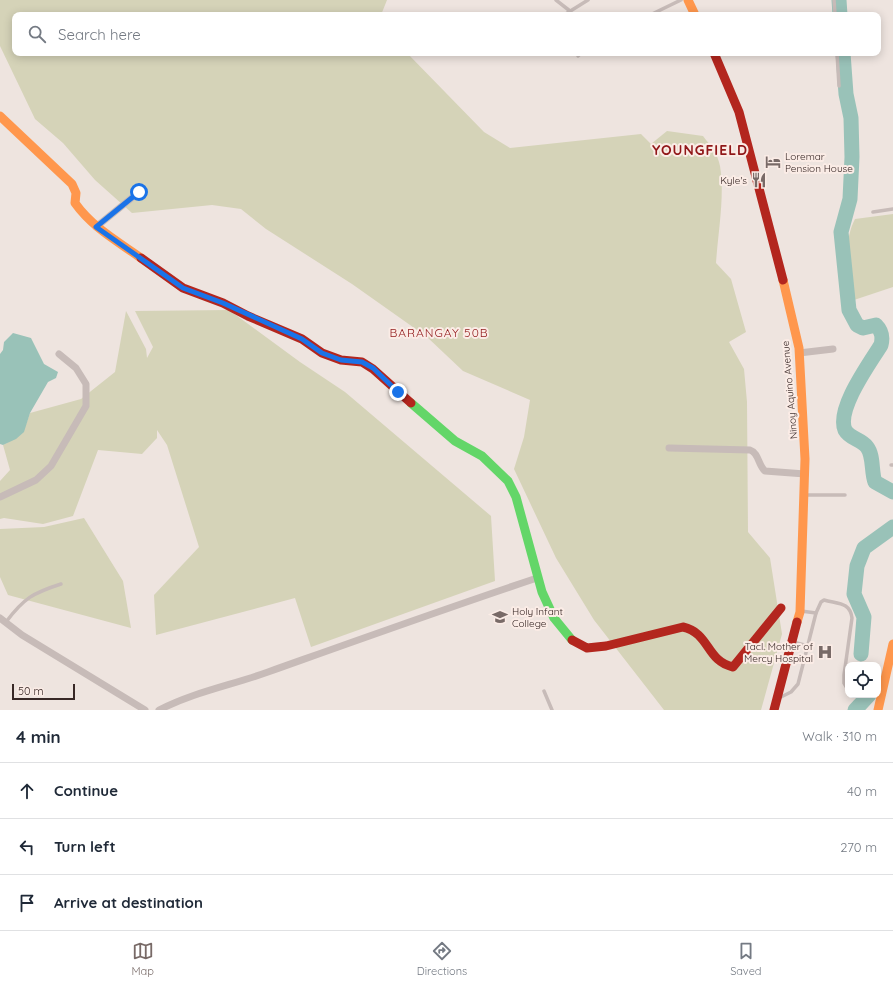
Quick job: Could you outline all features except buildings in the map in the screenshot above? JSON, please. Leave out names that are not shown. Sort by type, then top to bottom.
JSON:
[{"type":"street","points":[[688,0],[694,12]]},
{"type":"street","name":"Ninoy Aquino Avenue","points":[[715,56],[739,112],[777,252],[799,353],[805,474],[800,612],[774,710]]},
{"type":"street","points":[[0,116],[72,184],[76,193],[76,203],[83,214],[96,227],[183,288],[223,303],[302,339],[322,353],[341,360],[362,362],[373,368],[455,441],[482,456],[508,481],[516,497],[542,592],[554,618],[570,639],[587,648],[606,646],[683,628],[692,628],[700,633],[710,654],[721,664],[733,666],[738,662],[781,608]]},
{"type":"street","points":[[96,227],[139,192]]},
{"type":"street","points":[[799,353],[833,349]]},
{"type":"street","points":[[0,497],[36,480],[51,466],[86,406],[86,384],[76,368],[59,354]]},
{"type":"street","points":[[669,448],[750,450],[756,455],[761,467],[765,471],[805,474]]},
{"type":"street","points":[[159,710],[178,700],[197,693],[266,673],[391,627],[538,578]]},
{"type":"street","points":[[3,620],[22,635],[145,710]]},
{"type":"street","points":[[878,710],[893,644]]},
{"type":"lane","points":[[556,0],[570,11],[588,0]]},
{"type":"lane","points":[[656,12],[681,0]]},
{"type":"lane","points":[[834,0],[835,12]]},
{"type":"lane","points":[[837,56],[839,86]]},
{"type":"lane","points":[[873,212],[893,209]]},
{"type":"lane","points":[[805,494],[845,495]]},
{"type":"lane","points":[[3,620],[29,597],[41,590],[61,584]]},
{"type":"lane","points":[[778,698],[791,692],[798,684],[816,613],[821,602],[824,600],[848,606],[851,609],[852,618],[846,662]]},
{"type":"lane","points":[[800,612],[816,613]]},
{"type":"lane","points":[[793,642],[808,646]]},
{"type":"lane","points":[[845,668],[845,686]]},
{"type":"lane","points":[[544,691],[552,710]]},
{"type":"shaded area","points":[[0,0],[387,0],[382,12],[12,12],[12,56],[410,56],[484,132],[510,148],[641,134],[651,144],[667,131],[703,136],[713,150],[720,166],[722,189],[716,263],[731,279],[746,332],[729,342],[744,369],[747,402],[748,532],[770,558],[782,634],[761,710],[664,710],[594,620],[556,558],[514,469],[524,437],[530,400],[463,371],[427,337],[352,284],[266,229],[241,209],[212,205],[132,213],[95,180],[63,143],[35,119],[0,46]]},
{"type":"shaded area","points":[[893,214],[893,287],[854,300],[849,269],[848,248],[851,229],[855,219]]},
{"type":"shaded area","points":[[229,310],[300,362],[345,392],[491,516],[495,581],[311,647],[295,598],[156,635],[154,595],[199,547],[167,445],[157,430],[157,438],[142,454],[98,450],[73,516],[43,524],[4,518],[0,519],[0,481],[10,470],[3,445],[15,439],[21,433],[26,425],[30,413],[81,399],[115,372],[126,311],[146,349],[147,358],[153,347],[135,311]]},
{"type":"shaded area","points":[[84,518],[123,581],[131,628],[8,595],[0,577],[0,529],[44,527]]},
{"type":"water","points":[[13,333],[31,338],[44,364],[58,372],[56,378],[48,382],[30,413],[24,432],[16,439],[3,445],[0,444],[0,354],[3,350],[4,342]]},
{"type":"waterway","points":[[839,0],[840,12]]},
{"type":"waterway","points":[[843,56],[846,94],[851,118],[852,157],[850,199],[841,232],[849,310],[857,325],[863,328],[876,325],[882,334],[881,345],[862,374],[845,410],[845,430],[867,447],[872,459],[875,482],[893,492]]},
{"type":"waterway","points":[[861,654],[864,617],[854,594],[857,566],[864,548],[893,527]]},
{"type":"waterway","points":[[855,710],[866,698]]},
{"type":"traffic: fast","points":[[411,403],[455,441],[482,456],[508,481],[516,497],[542,592],[554,618],[572,640]]},
{"type":"traffic: slow","points":[[688,0],[694,12]]},
{"type":"traffic: slow","points":[[0,116],[72,184],[76,193],[75,203],[82,212],[105,233],[141,258]]},
{"type":"traffic: slow","points":[[783,280],[799,348],[805,459],[800,612],[797,622]]},
{"type":"traffic: slow","points":[[878,710],[893,644]]},
{"type":"traffic: jam","points":[[715,56],[739,112],[783,280]]},
{"type":"traffic: jam","points":[[141,258],[183,288],[223,303],[248,316],[302,339],[322,353],[341,360],[362,362],[373,369],[411,403]]},
{"type":"traffic: jam","points":[[572,640],[587,648],[606,646],[683,627],[692,630],[704,641],[718,659],[724,664],[733,667],[781,608]]},
{"type":"traffic: jam","points":[[774,710],[797,622]]},
{"type":"place","name":"Loremar Pension House","points":[[773,162]]},
{"type":"place","name":"Kyle's","points":[[759,180]]},
{"type":"place","name":"Holy Infant College","points":[[500,617]]},
{"type":"place","name":"Tacl. Mother of Mercy Hospital","points":[[825,652]]},
{"type":"district","name":"YOUNGFIELD","points":[[700,150]]},
{"type":"district","name":"BARANGAY 50B","points":[[439,333]]},
{"type":"route","points":[[139,192],[96,227],[183,288],[223,303],[248,316],[302,339],[322,353],[341,360],[362,362],[373,368],[398,392]]}]
